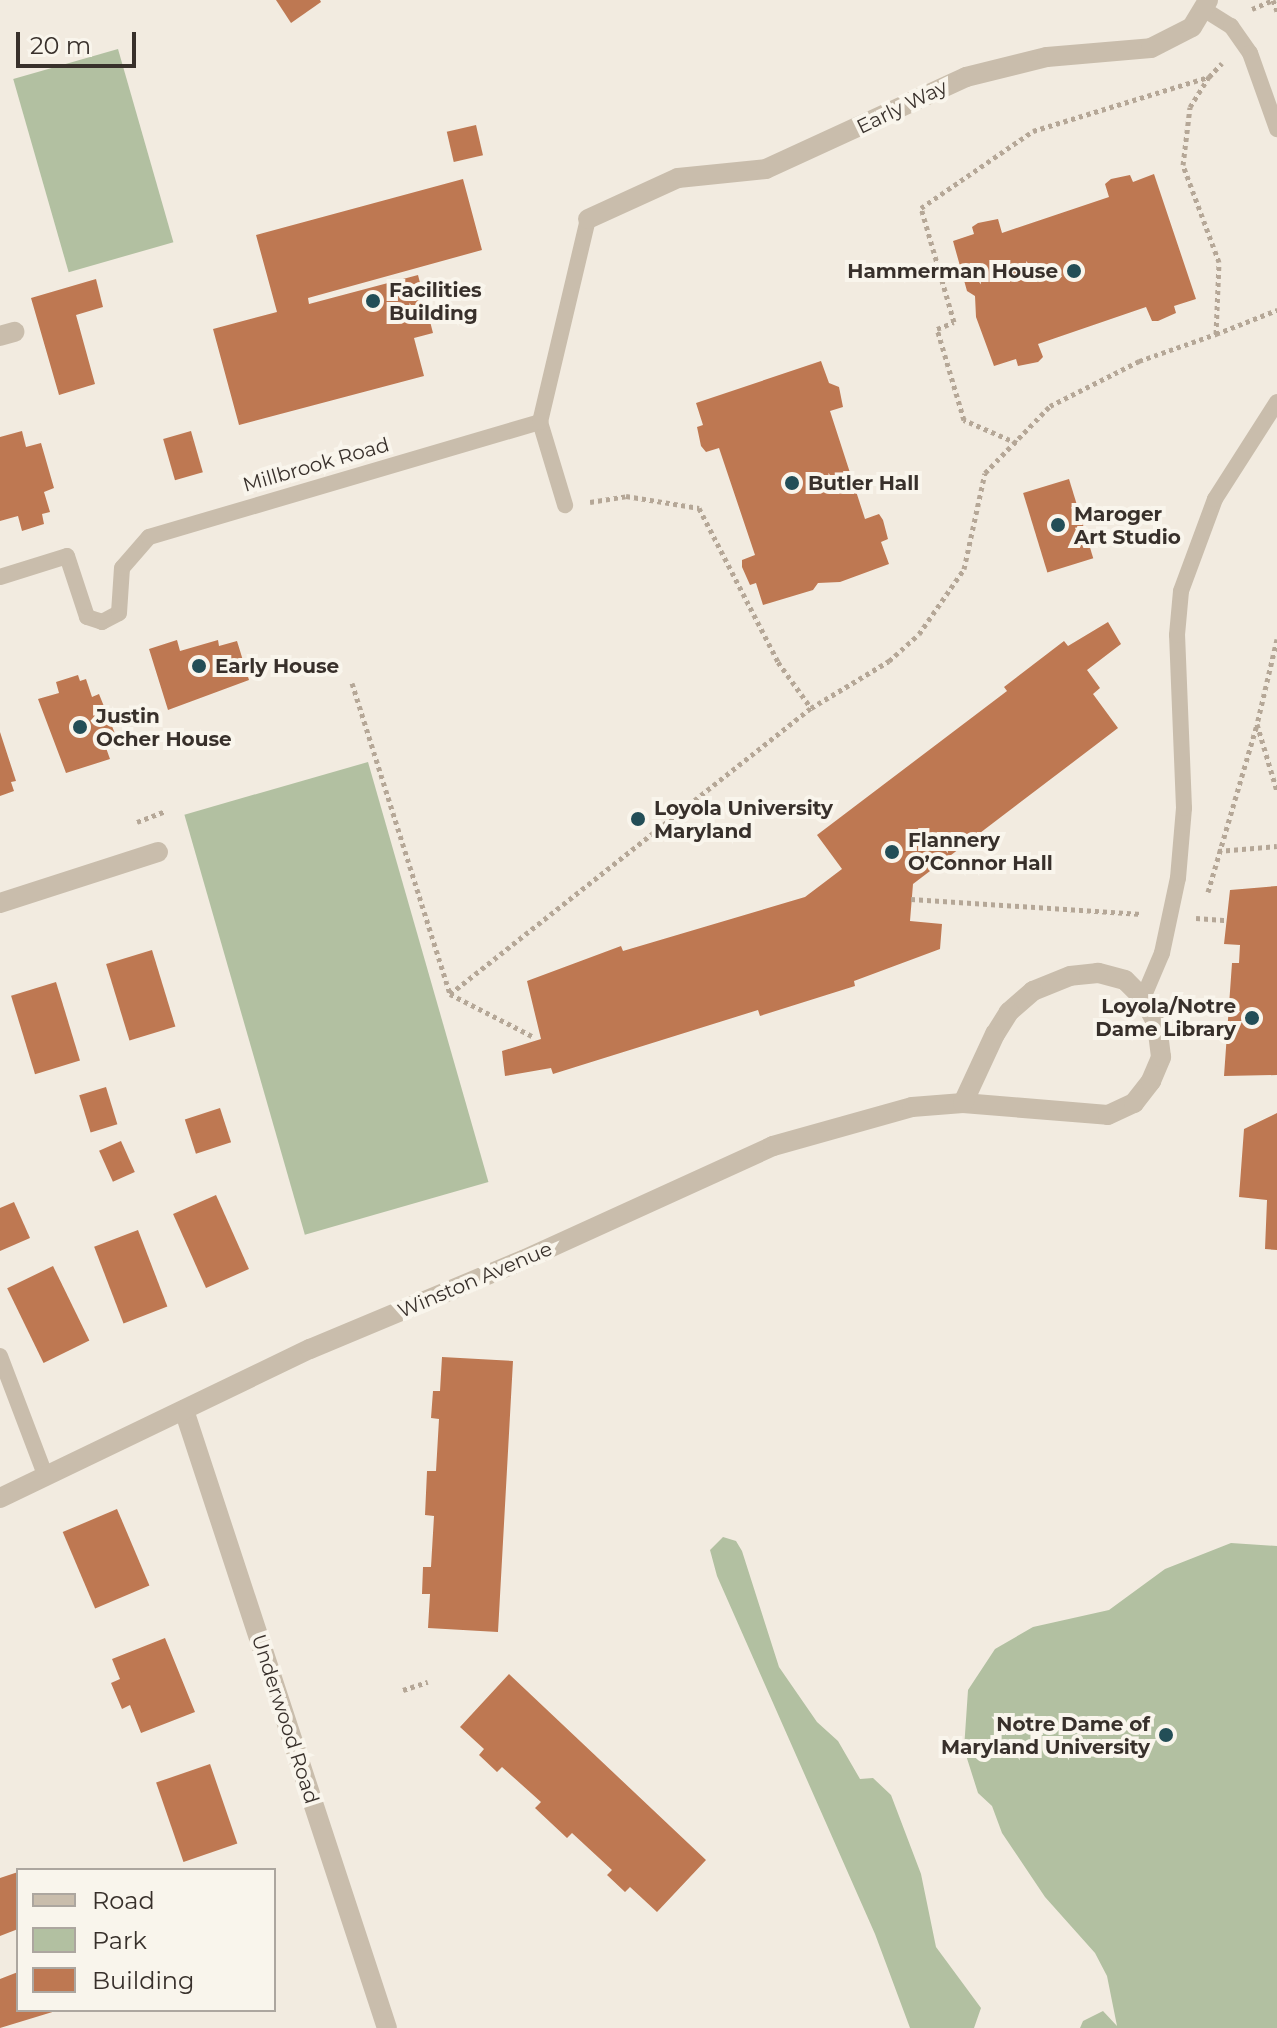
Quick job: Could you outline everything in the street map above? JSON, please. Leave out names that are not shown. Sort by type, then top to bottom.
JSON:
[{"type":"street","name":"Early Way","points":[[588,219],[678,178],[766,169],[966,77],[1047,57],[1151,48],[1192,27],[1206,5]]},
{"type":"street","points":[[0,903],[158,852]]},
{"type":"street","points":[[963,1103],[995,1034],[1009,1012],[1033,991],[1070,976],[1098,973],[1125,980],[1143,998]]},
{"type":"street","name":"Winston Avenue","points":[[0,1498],[184,1410],[773,1146],[856,1119],[963,1103],[1086,1116],[1108,1115],[1134,1103],[1161,1057],[1157,1024],[1143,998]]},
{"type":"street","name":"Underwood Road","points":[[184,1410],[387,2028]]},
{"type":"lane","points":[[1206,5],[1231,26],[1250,53],[1277,129]]},
{"type":"lane","points":[[565,505],[540,422],[588,219]]},
{"type":"lane","points":[[1143,998],[1162,953],[1178,878],[1184,808],[1177,635],[1181,591],[1215,499],[1277,402]]},
{"type":"lane","name":"Millbrook Road","points":[[0,577],[67,556],[87,617],[102,622],[119,613],[122,568],[149,537],[540,422]]},
{"type":"lane","points":[[0,1356],[46,1477]]},
{"type":"path","points":[[1273,0],[1277,11]]},
{"type":"path","points":[[1209,77],[1190,107],[1183,165],[1219,262],[1216,334]]},
{"type":"path","points":[[1017,443],[964,420],[937,329],[954,322],[921,208],[1033,131],[1176,86]]},
{"type":"path","points":[[450,994],[811,708],[889,661],[919,634],[964,569],[985,473],[1050,406],[1074,390],[1277,310]]},
{"type":"path","points":[[565,505],[626,496],[699,508],[771,650],[811,708]]},
{"type":"path","points":[[1201,919],[1218,851],[1257,724],[1277,639]]},
{"type":"path","points":[[352,683],[450,994],[532,1036]]},
{"type":"path","points":[[1257,724],[1277,791]]},
{"type":"path","points":[[137,822],[166,811]]},
{"type":"path","points":[[1218,851],[1277,846]]},
{"type":"path","points":[[911,899],[1142,914]]},
{"type":"path","points":[[403,1690],[428,1682]]},
{"type":"green space","points":[[118,49],[173,242],[69,272],[13,79]]},
{"type":"green space","points":[[368,762],[488,1182],[305,1235],[184,815]]},
{"type":"green space","points":[[723,1537],[736,1541],[742,1551],[779,1667],[817,1722],[838,1741],[860,1779],[873,1778],[891,1795],[921,1874],[936,1947],[981,2008],[974,2028],[910,2028],[875,1934],[717,1576],[710,1550]]},
{"type":"green space","name":"Notre Dame of Maryland University","points":[[1231,1543],[1277,1546],[1277,2028],[1080,2028],[1083,2021],[1103,2011],[1117,2026],[1107,1976],[1095,1953],[1045,1897],[1002,1833],[992,1806],[978,1793],[964,1749],[968,1690],[995,1649],[1033,1627],[1109,1610],[1165,1569]]},
{"type":"building","points":[[276,0],[320,0],[321,2],[291,23]]},
{"type":"building","points":[[476,125],[483,155],[454,162],[447,132]]},
{"type":"building","name":"Hammerman House","points":[[1154,174],[1196,299],[1174,306],[1176,313],[1158,321],[1152,321],[1146,307],[1038,344],[1043,357],[1038,362],[1018,366],[1016,359],[994,366],[976,317],[975,296],[967,291],[953,241],[974,234],[972,227],[978,223],[998,219],[1002,233],[1109,197],[1105,184],[1111,179],[1130,175],[1133,182]]},
{"type":"building","name":"Facilities Building","points":[[463,179],[482,250],[308,298],[309,304],[418,275],[433,333],[414,338],[424,376],[239,425],[213,329],[277,312],[256,235]]},
{"type":"building","points":[[96,279],[103,307],[76,315],[95,384],[59,395],[31,298]]},
{"type":"building","name":"Butler Hall","points":[[821,361],[829,383],[839,387],[843,407],[830,411],[865,519],[879,514],[883,520],[888,539],[881,542],[889,564],[840,582],[818,583],[813,590],[763,605],[756,583],[750,585],[742,567],[742,560],[755,555],[719,448],[706,452],[701,446],[697,427],[703,425],[696,403]]},
{"type":"building","points":[[22,431],[26,447],[41,443],[54,488],[44,492],[50,512],[42,514],[44,524],[22,531],[18,516],[0,521],[0,437]]},
{"type":"building","points":[[191,431],[203,472],[175,480],[163,439]]},
{"type":"building","name":"Maroger Art Studio","points":[[1069,479],[1093,558],[1047,572],[1023,493]]},
{"type":"building","name":"Flannery O’Connor Hall","points":[[1108,622],[1121,644],[1087,670],[1100,688],[1093,694],[1118,728],[913,884],[910,921],[942,924],[940,949],[854,981],[855,986],[760,1016],[758,1010],[553,1074],[551,1068],[505,1076],[502,1051],[541,1039],[527,981],[621,946],[623,951],[805,897],[842,869],[817,835],[1007,691],[1004,687],[1064,641],[1068,646]]},
{"type":"building","name":"Early House","points":[[177,640],[180,651],[218,640],[219,646],[237,641],[249,680],[168,710],[149,649]]},
{"type":"building","name":"Justin Ocher House","points":[[78,675],[80,681],[86,679],[92,697],[99,694],[118,741],[105,745],[110,759],[66,773],[38,699],[59,693],[56,682]]},
{"type":"building","points":[[0,732],[16,781],[11,782],[14,791],[0,796]]},
{"type":"building","name":"Loyola/Notre Dame Library","points":[[1277,886],[1277,1075],[1224,1076],[1232,963],[1239,963],[1240,945],[1224,944],[1230,890]]},
{"type":"building","points":[[152,950],[175,1027],[129,1041],[106,964]]},
{"type":"building","points":[[56,982],[80,1060],[35,1074],[11,996]]},
{"type":"building","points":[[106,1087],[117,1124],[91,1132],[79,1095]]},
{"type":"building","points":[[220,1108],[231,1142],[196,1154],[185,1119]]},
{"type":"building","name":"Loyola/Notre Dame Library","points":[[1277,1113],[1277,1250],[1265,1249],[1267,1200],[1239,1197],[1244,1129]]},
{"type":"building","points":[[121,1141],[135,1172],[113,1182],[99,1151]]},
{"type":"building","points":[[216,1195],[249,1269],[206,1288],[173,1214]]},
{"type":"building","points":[[14,1202],[30,1238],[0,1251],[0,1208]]},
{"type":"building","points":[[138,1230],[167,1307],[124,1323],[94,1247]]},
{"type":"building","points":[[53,1266],[89,1341],[44,1363],[7,1288]]},
{"type":"building","points":[[442,1357],[513,1361],[498,1632],[428,1628],[430,1594],[422,1594],[423,1567],[431,1567],[434,1516],[425,1515],[427,1471],[436,1471],[439,1419],[431,1418],[433,1391],[440,1391]]},
{"type":"building","points":[[117,1509],[149,1585],[95,1608],[63,1532]]},
{"type":"building","points":[[165,1638],[195,1712],[141,1733],[130,1705],[122,1709],[111,1683],[120,1679],[112,1659]]},
{"type":"building","points":[[509,1674],[706,1860],[657,1912],[630,1887],[625,1892],[607,1875],[612,1870],[572,1833],[567,1838],[535,1808],[541,1802],[502,1767],[497,1772],[479,1755],[484,1749],[460,1727]]},
{"type":"building","points":[[210,1764],[237,1843],[183,1862],[156,1783]]},
{"type":"building","points":[[16,1873],[16,1930],[0,1936],[0,1878]]},
{"type":"building","points":[[16,1973],[16,2012],[52,2012],[0,2028],[0,1979]]},
{"type":"place","name":"Hammerman House","points":[[1074,271]]},
{"type":"place","name":"Facilities Building","points":[[373,301]]},
{"type":"place","name":"Butler Hall","points":[[792,483]]},
{"type":"place","name":"Maroger Art Studio","points":[[1058,525]]},
{"type":"place","name":"Early House","points":[[199,666]]},
{"type":"place","name":"Justin Ocher House","points":[[80,727]]},
{"type":"place","name":"Loyola University Maryland","points":[[638,819]]},
{"type":"place","name":"Flannery O’Connor Hall","points":[[892,852]]},
{"type":"place","name":"Loyola/Notre Dame Library","points":[[1252,1018]]},
{"type":"place","name":"Notre Dame of Maryland University","points":[[1166,1735]]}]
